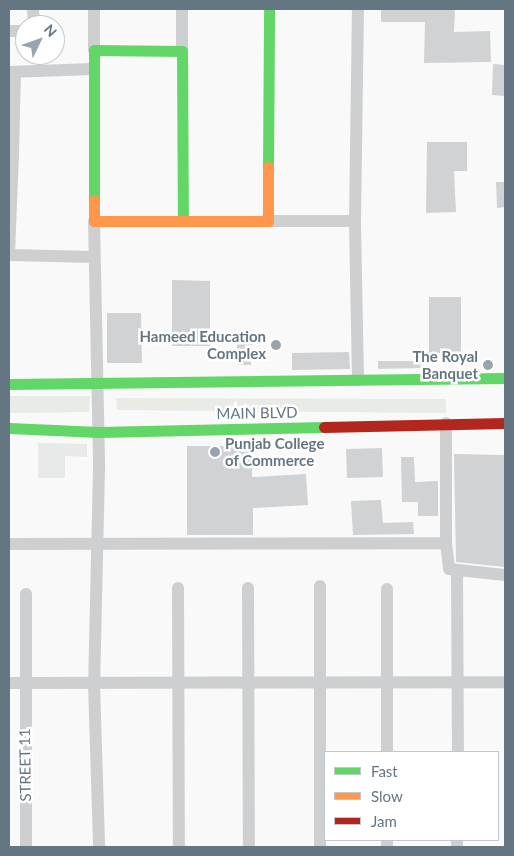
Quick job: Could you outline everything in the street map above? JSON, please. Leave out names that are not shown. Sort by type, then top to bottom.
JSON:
[{"type":"main road","points":[[183,220],[182,51],[94,50],[94,222],[268,221],[269,9]]},
{"type":"main road","name":"MAIN BLVD","points":[[9,384],[97,385],[505,378]]},
{"type":"main road","name":"MAIN BLVD","points":[[9,428],[99,432],[505,423]]},
{"type":"street","points":[[94,9],[94,50]]},
{"type":"street","points":[[182,9],[182,51]]},
{"type":"street","points":[[358,9],[354,221],[358,380]]},
{"type":"street","points":[[93,69],[12,72],[9,255],[94,257]]},
{"type":"street","points":[[268,221],[354,221]]},
{"type":"street","points":[[94,222],[99,432],[94,684],[99,847]]},
{"type":"street","points":[[446,423],[446,543],[449,570],[505,575]]},
{"type":"street","points":[[9,544],[446,543]]},
{"type":"street","points":[[457,572],[458,751]]},
{"type":"street","points":[[320,586],[320,847]]},
{"type":"street","points":[[178,588],[179,847]]},
{"type":"street","points":[[248,588],[249,847]]},
{"type":"street","points":[[387,589],[387,751]]},
{"type":"street","name":"STREET 11","points":[[26,594],[24,683],[26,847]]},
{"type":"street","points":[[9,683],[505,682]]},
{"type":"shaded area","points":[[9,396],[90,396],[89,412],[9,413]]},
{"type":"shaded area","points":[[116,398],[446,399],[446,413],[117,410]]},
{"type":"shaded area","points":[[38,443],[87,444],[87,457],[65,456],[65,478],[38,478]]},
{"type":"building","points":[[381,9],[455,9],[454,32],[490,31],[491,62],[424,63],[425,22],[381,22]]},
{"type":"building","points":[[493,64],[505,65],[505,96],[492,95]]},
{"type":"building","points":[[427,142],[467,142],[467,171],[454,171],[456,212],[426,213]]},
{"type":"building","points":[[496,182],[505,182],[505,207],[497,208]]},
{"type":"building","points":[[172,280],[210,281],[210,346],[172,346]]},
{"type":"building","points":[[429,297],[461,297],[461,353],[429,353]]},
{"type":"building","points":[[107,313],[141,313],[142,363],[107,363]]},
{"type":"building","points":[[237,341],[252,341],[251,365],[237,365]]},
{"type":"building","points":[[349,352],[350,369],[292,370],[292,353]]},
{"type":"building","points":[[378,361],[422,361],[422,368],[378,369]]},
{"type":"building","points":[[187,446],[252,446],[252,477],[306,474],[308,505],[253,508],[253,535],[187,535]]},
{"type":"building","points":[[382,448],[383,477],[347,478],[346,449]]},
{"type":"building","points":[[454,454],[505,455],[505,567],[456,562]]},
{"type":"building","points":[[401,457],[414,457],[415,482],[438,481],[438,516],[418,516],[418,502],[402,502]]},
{"type":"building","points":[[381,500],[383,523],[413,522],[414,534],[353,535],[351,501]]},
{"type":"traffic: fast","points":[[268,167],[269,9]]},
{"type":"traffic: fast","points":[[94,200],[94,50],[182,51],[183,220]]},
{"type":"traffic: fast","points":[[9,384],[505,378]]},
{"type":"traffic: fast","points":[[9,428],[99,432],[324,427]]},
{"type":"traffic: slow","points":[[94,200],[94,221],[268,221],[268,167]]},
{"type":"traffic: jam","points":[[324,427],[505,423]]},
{"type":"place","name":"Hameed Education Complex","points":[[276,345]]},
{"type":"place","name":"The Royal Banquet","points":[[488,365]]},
{"type":"place","name":"Punjab College of Commerce","points":[[215,452]]}]
